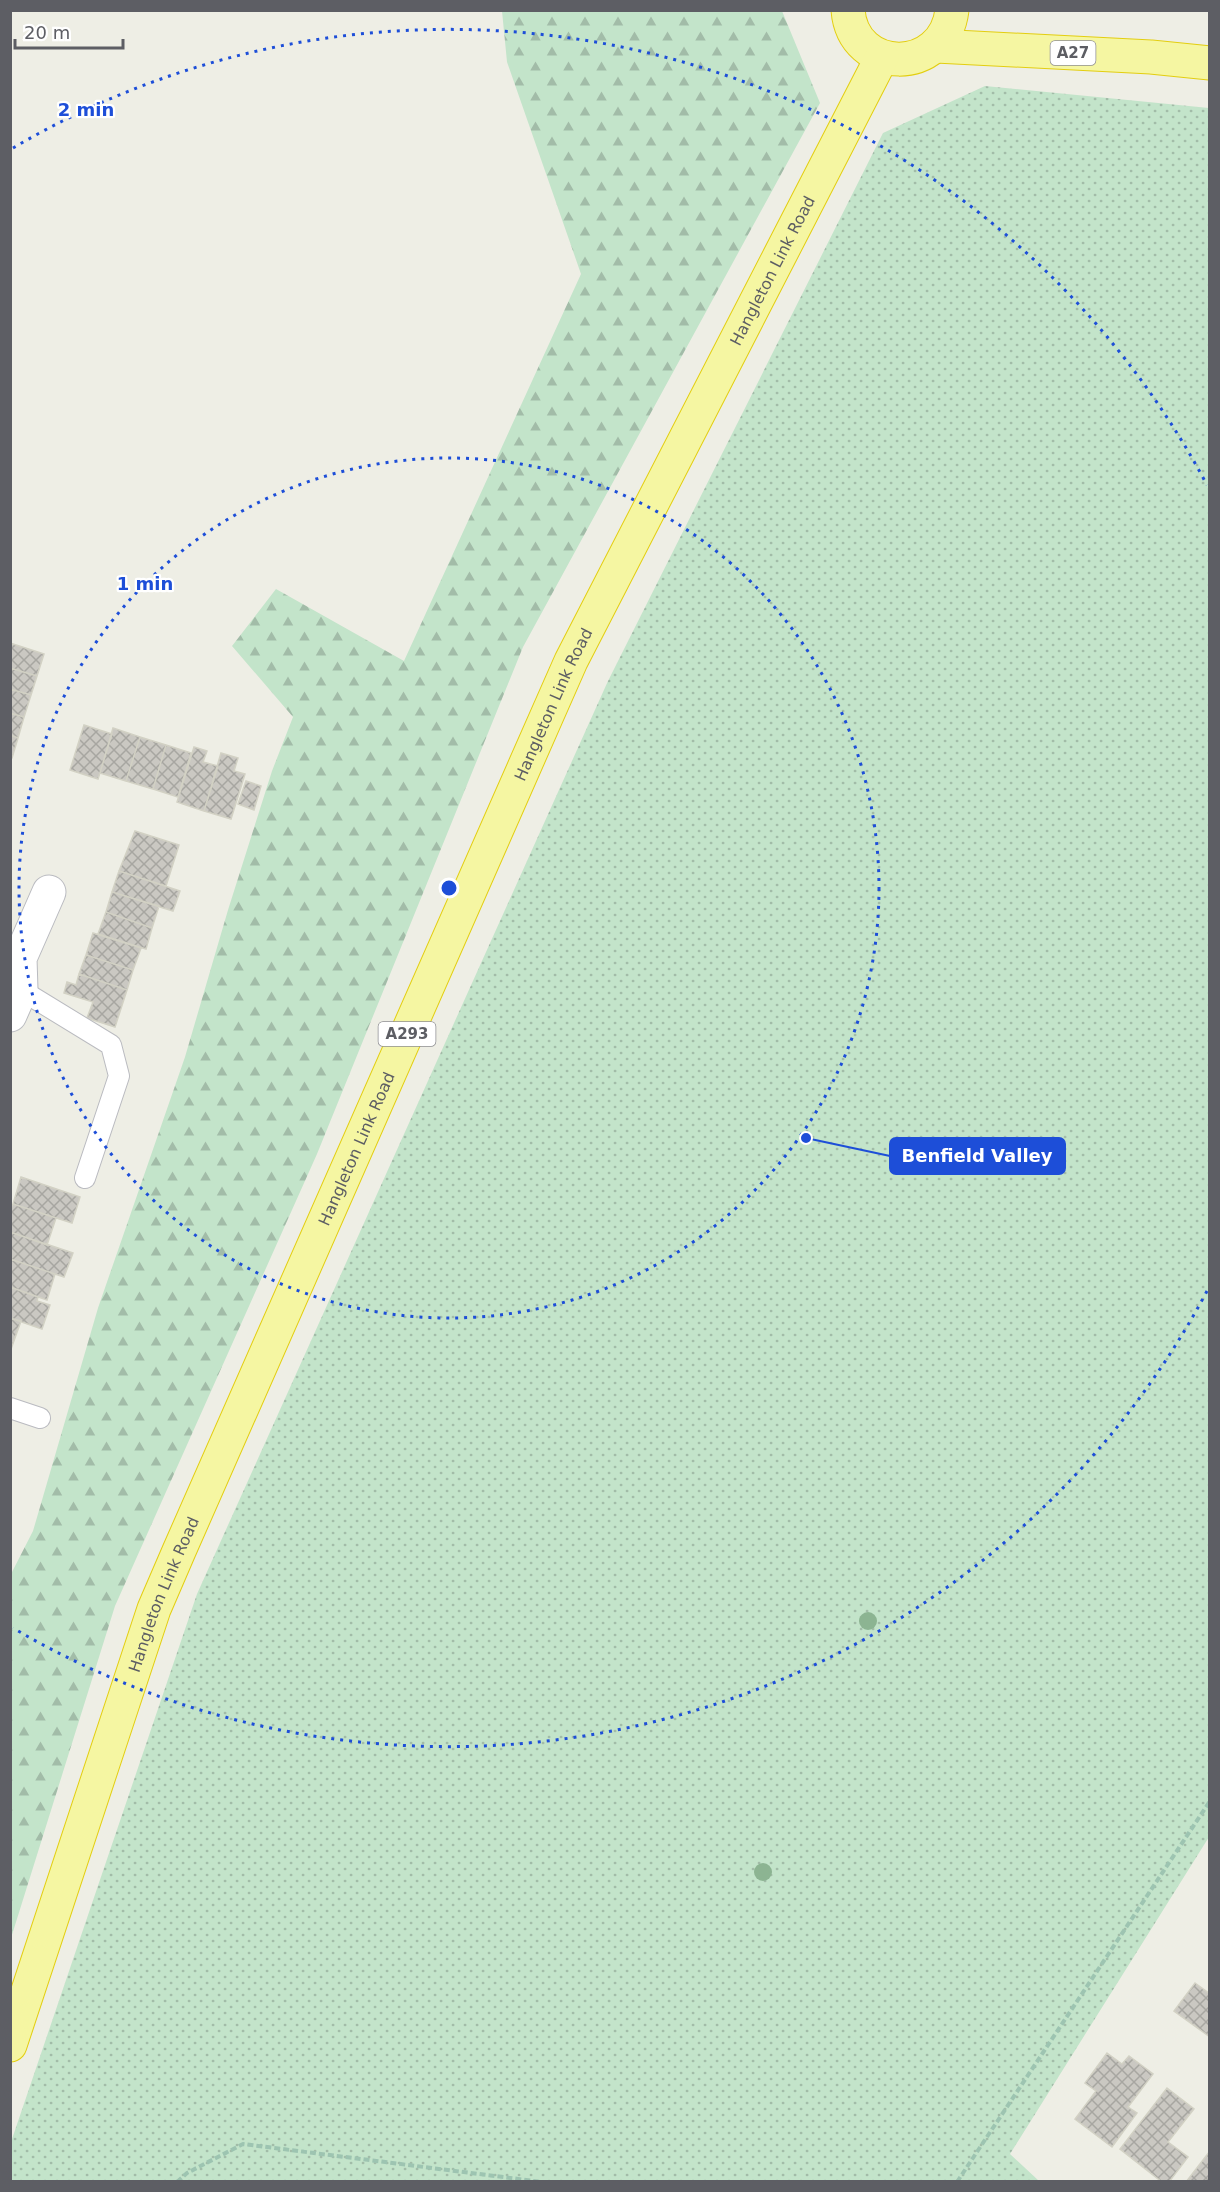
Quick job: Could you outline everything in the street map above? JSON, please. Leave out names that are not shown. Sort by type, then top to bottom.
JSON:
[{"type":"highway","points":[[847,12],[851,25],[863,44],[882,57],[905,60],[916,58],[945,36],[952,10]]},
{"type":"highway","name":"A27","points":[[936,45],[1151,57],[1209,63]]},
{"type":"highway","name":"Hangleton Link Road","points":[[10,2045],[154,1609],[179,1551],[571,661],[882,57]]},
{"type":"street","points":[[16,1003],[15,956],[49,892]]},
{"type":"lane","points":[[16,1003],[111,1045],[119,1076],[85,1178]]},
{"type":"lane","points":[[10,1408],[40,1418]]},
{"type":"path","points":[[957,2181],[1209,1801]]},
{"type":"path","points":[[177,2181],[187,2173],[243,2144],[542,2181]]},
{"type":"green space","points":[[502,11],[782,11],[820,103],[523,647],[317,1154],[115,1606],[11,1938],[11,1574],[33,1531],[98,1308],[185,1057],[272,771],[293,717],[232,646],[276,589],[404,661],[581,274],[507,62]]},
{"type":"green space","points":[[985,86],[1209,108],[1209,1837],[1010,2154],[1039,2181],[11,2181],[11,2142],[197,1594],[608,681],[883,133]]},
{"type":"building","points":[[10,643],[44,654],[37,676],[10,668]]},
{"type":"building","points":[[10,668],[37,676],[31,695],[10,689]]},
{"type":"building","points":[[10,689],[31,695],[24,717],[10,713]]},
{"type":"building","points":[[10,713],[24,717],[18,738],[10,735]]},
{"type":"building","points":[[84,725],[112,734],[98,779],[70,770]]},
{"type":"building","points":[[113,728],[140,737],[126,781],[100,773]]},
{"type":"building","points":[[10,735],[18,738],[12,758],[10,758]]},
{"type":"building","points":[[140,737],[166,745],[153,789],[126,781]]},
{"type":"building","points":[[166,745],[191,753],[178,797],[153,789]]},
{"type":"building","points":[[194,747],[207,751],[203,762],[218,766],[204,811],[177,802]]},
{"type":"building","points":[[221,753],[238,758],[234,771],[245,774],[231,819],[204,811]]},
{"type":"building","points":[[246,781],[261,786],[254,810],[238,804]]},
{"type":"building","points":[[135,831],[179,845],[166,886],[119,871]]},
{"type":"building","points":[[119,871],[180,891],[173,911],[112,892]]},
{"type":"building","points":[[112,892],[159,906],[152,928],[106,912]]},
{"type":"building","points":[[106,912],[152,928],[146,949],[98,934]]},
{"type":"building","points":[[93,933],[141,948],[133,970],[86,955]]},
{"type":"building","points":[[86,955],[133,970],[127,990],[79,974]]},
{"type":"building","points":[[79,974],[127,990],[115,1027],[87,1018],[93,1002],[64,993],[67,982],[76,985]]},
{"type":"building","points":[[21,1177],[80,1197],[72,1223],[13,1204]]},
{"type":"building","points":[[13,1204],[56,1218],[47,1245],[10,1232],[10,1210]]},
{"type":"building","points":[[10,1232],[73,1253],[64,1277],[10,1259]]},
{"type":"building","points":[[10,1259],[55,1274],[47,1300],[10,1287]]},
{"type":"building","points":[[10,1287],[38,1297],[37,1301],[50,1305],[42,1329],[10,1318]]},
{"type":"building","points":[[10,1318],[21,1321],[10,1352]]},
{"type":"building","points":[[1195,1983],[1210,1994],[1210,2037],[1174,2011]]},
{"type":"building","points":[[1107,2053],[1122,2064],[1129,2056],[1153,2074],[1128,2107],[1137,2113],[1112,2147],[1075,2119],[1096,2091],[1085,2083]]},
{"type":"building","points":[[1167,2088],[1194,2109],[1168,2142],[1188,2157],[1169,2182],[1162,2182],[1120,2149]]},
{"type":"building","points":[[1210,2151],[1210,2182],[1186,2182]]},
{"type":"place","name":"Benfield Valley","points":[[806,1138]]}]
